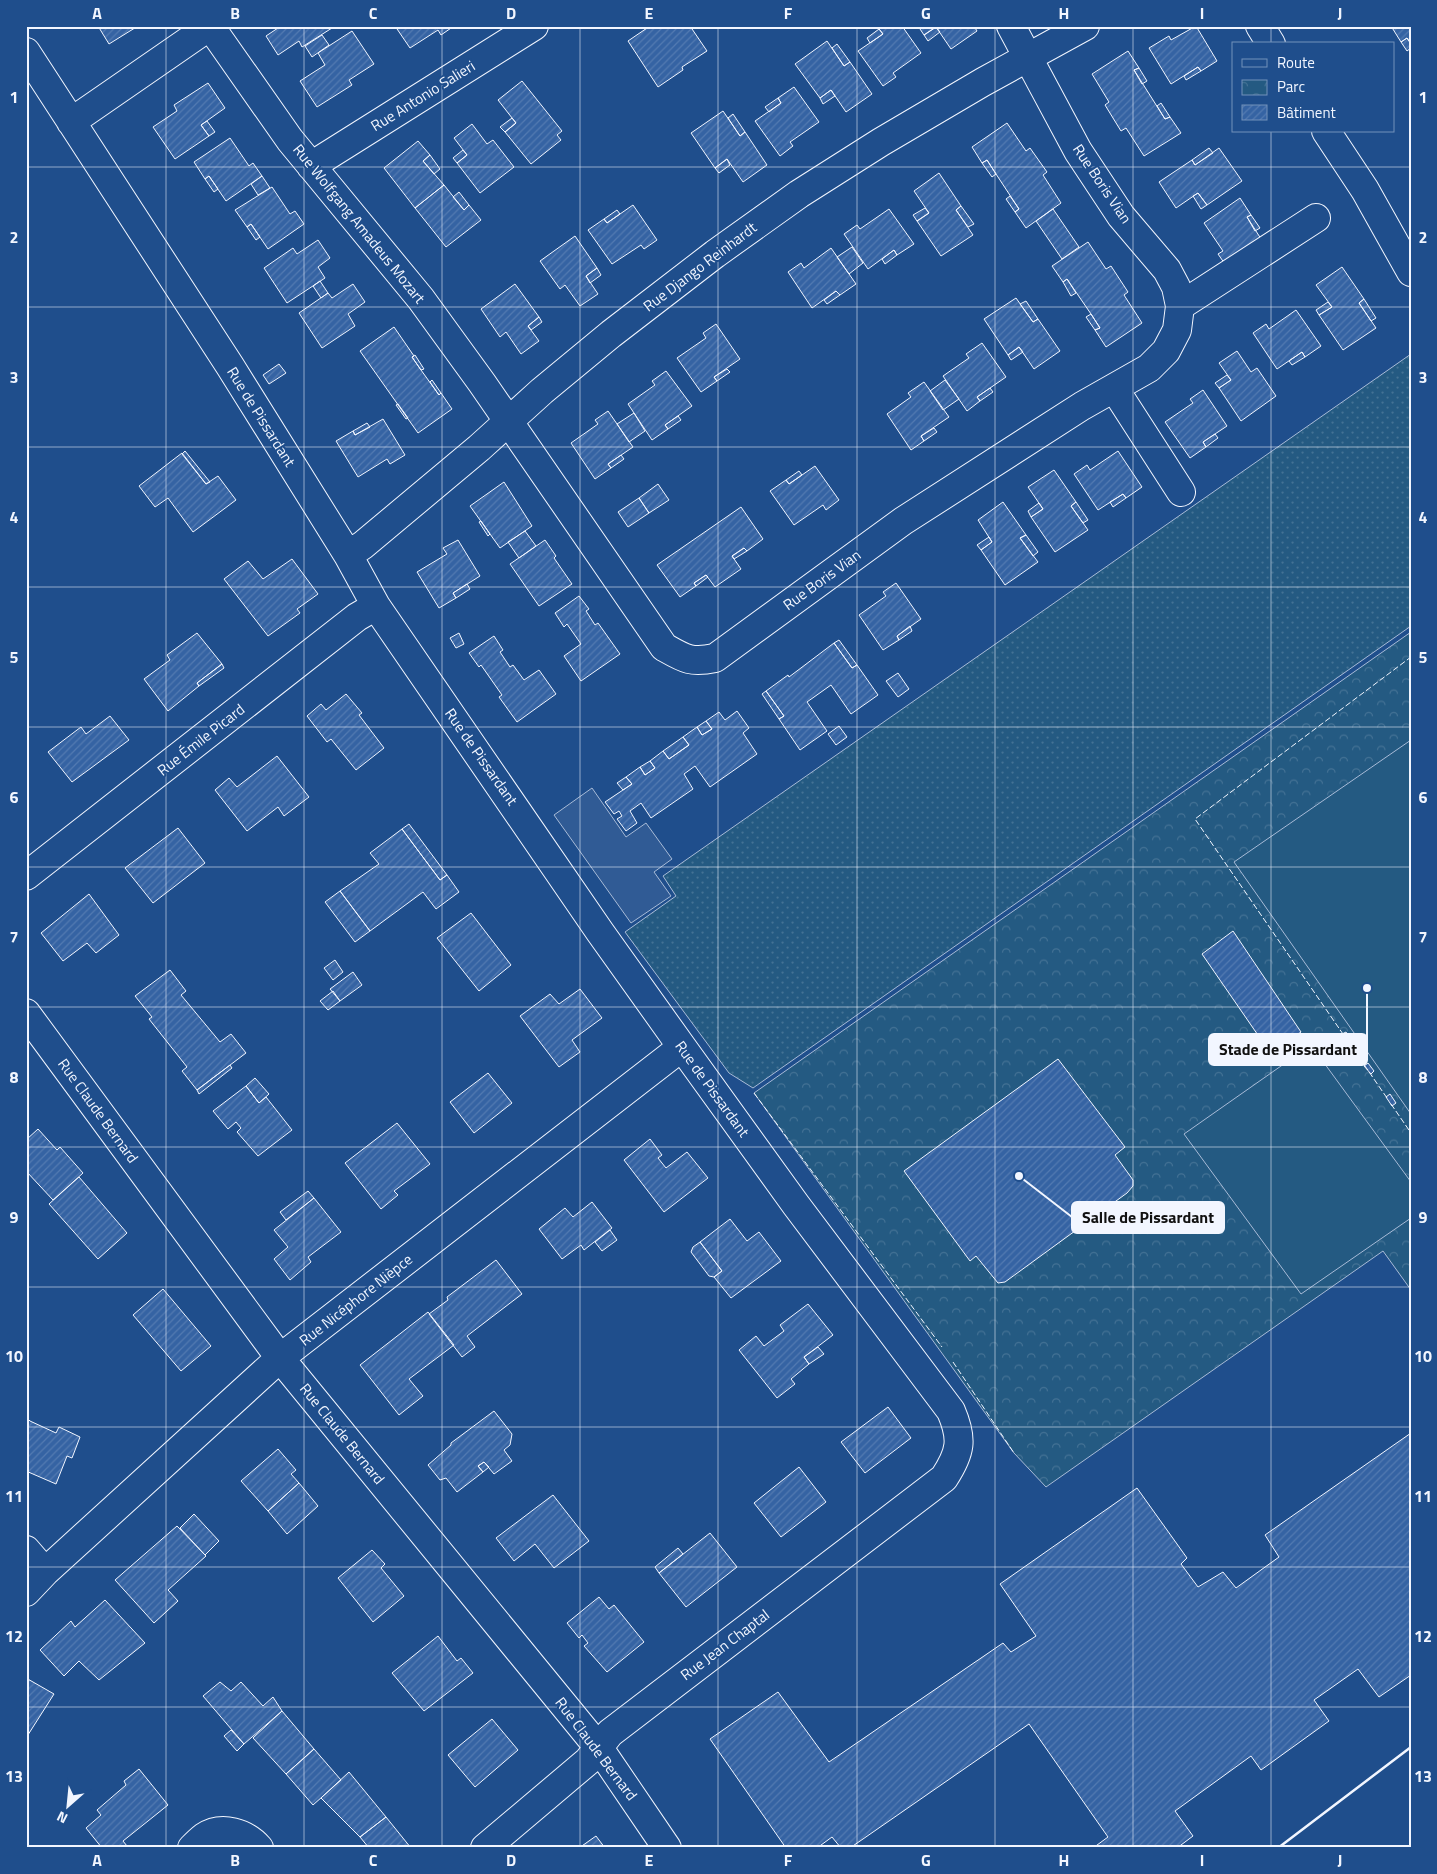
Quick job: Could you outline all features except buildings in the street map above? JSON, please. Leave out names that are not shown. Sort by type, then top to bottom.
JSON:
[{"type":"street","name":"Rue Wolfgang Amadeus Mozart","points":[[210,26],[311,166],[421,299],[509,421]]},
{"type":"street","points":[[71,122],[210,26]]},
{"type":"street","name":"Rue Antonio Salieri","points":[[311,166],[534,26]]},
{"type":"street","name":"Rue Boris Vian","points":[[509,421],[664,646],[679,656],[697,662],[714,658],[903,521],[1082,406],[1149,368],[1166,351],[1177,330],[1180,306],[1176,287],[1167,270],[1121,216],[1078,151],[1011,26]]},
{"type":"street","name":"Rue Django Reinhardt","points":[[348,555],[371,539],[611,334],[799,194],[881,142],[1085,26]]},
{"type":"street","points":[[1260,26],[1270,42]]},
{"type":"street","name":"Rue de Pissardant","points":[[26,52],[230,366],[348,555],[376,606],[600,932],[682,1047],[796,1205],[951,1411],[958,1427],[960,1442]]},
{"type":"street","points":[[1327,132],[1365,190],[1411,272]]},
{"type":"street","points":[[1180,306],[1316,218]]},
{"type":"street","points":[[1114,388],[1181,492]]},
{"type":"street","name":"Rue Émile Picard","points":[[26,876],[357,618],[376,606]]},
{"type":"street","name":"Rue Claude Bernard","points":[[26,1013],[280,1358],[599,1748],[667,1848]]},
{"type":"street","name":"Rue Nicéphore Nièpce","points":[[26,1592],[45,1572],[280,1358],[682,1047]]},
{"type":"street","name":"Rue Jean Chaptal","points":[[485,1848],[588,1761],[610,1733],[944,1478],[955,1461],[960,1442]]},
{"type":"street","points":[[26,1550],[45,1572]]},
{"type":"street","points":[[192,1848],[205,1836],[218,1832],[241,1834],[260,1848]]},
{"type":"green space","points":[[1411,354],[1411,626],[753,1088],[729,1073],[625,932],[676,896],[663,876]]},
{"type":"green space","points":[[1411,632],[1411,1290],[1383,1251],[1046,1487],[1014,1453],[754,1093]]},
{"type":"green space","points":[[1411,740],[1411,1114],[1234,862]]},
{"type":"green space","points":[[1311,1045],[1411,1182],[1411,1218],[1301,1294],[1184,1134]]},
{"type":"shaded area","points":[[592,788],[626,837],[646,823],[672,859],[654,872],[671,896],[631,923],[554,815]]},
{"type":"fence","points":[[1387,1098],[1195,819],[1411,657]]},
{"type":"fence","points":[[754,1093],[942,1347]]},
{"type":"fence","points":[[1391,1104],[1411,1133]]},
{"type":"fence","points":[[953,1362],[1014,1453]]},
{"type":"wall","points":[[1278,1848],[1411,1747]]},
{"type":"place","name":"Stade de Pissardant","points":[[1367,988]]},
{"type":"place","name":"Salle de Pissardant","points":[[1019,1176]]}]
